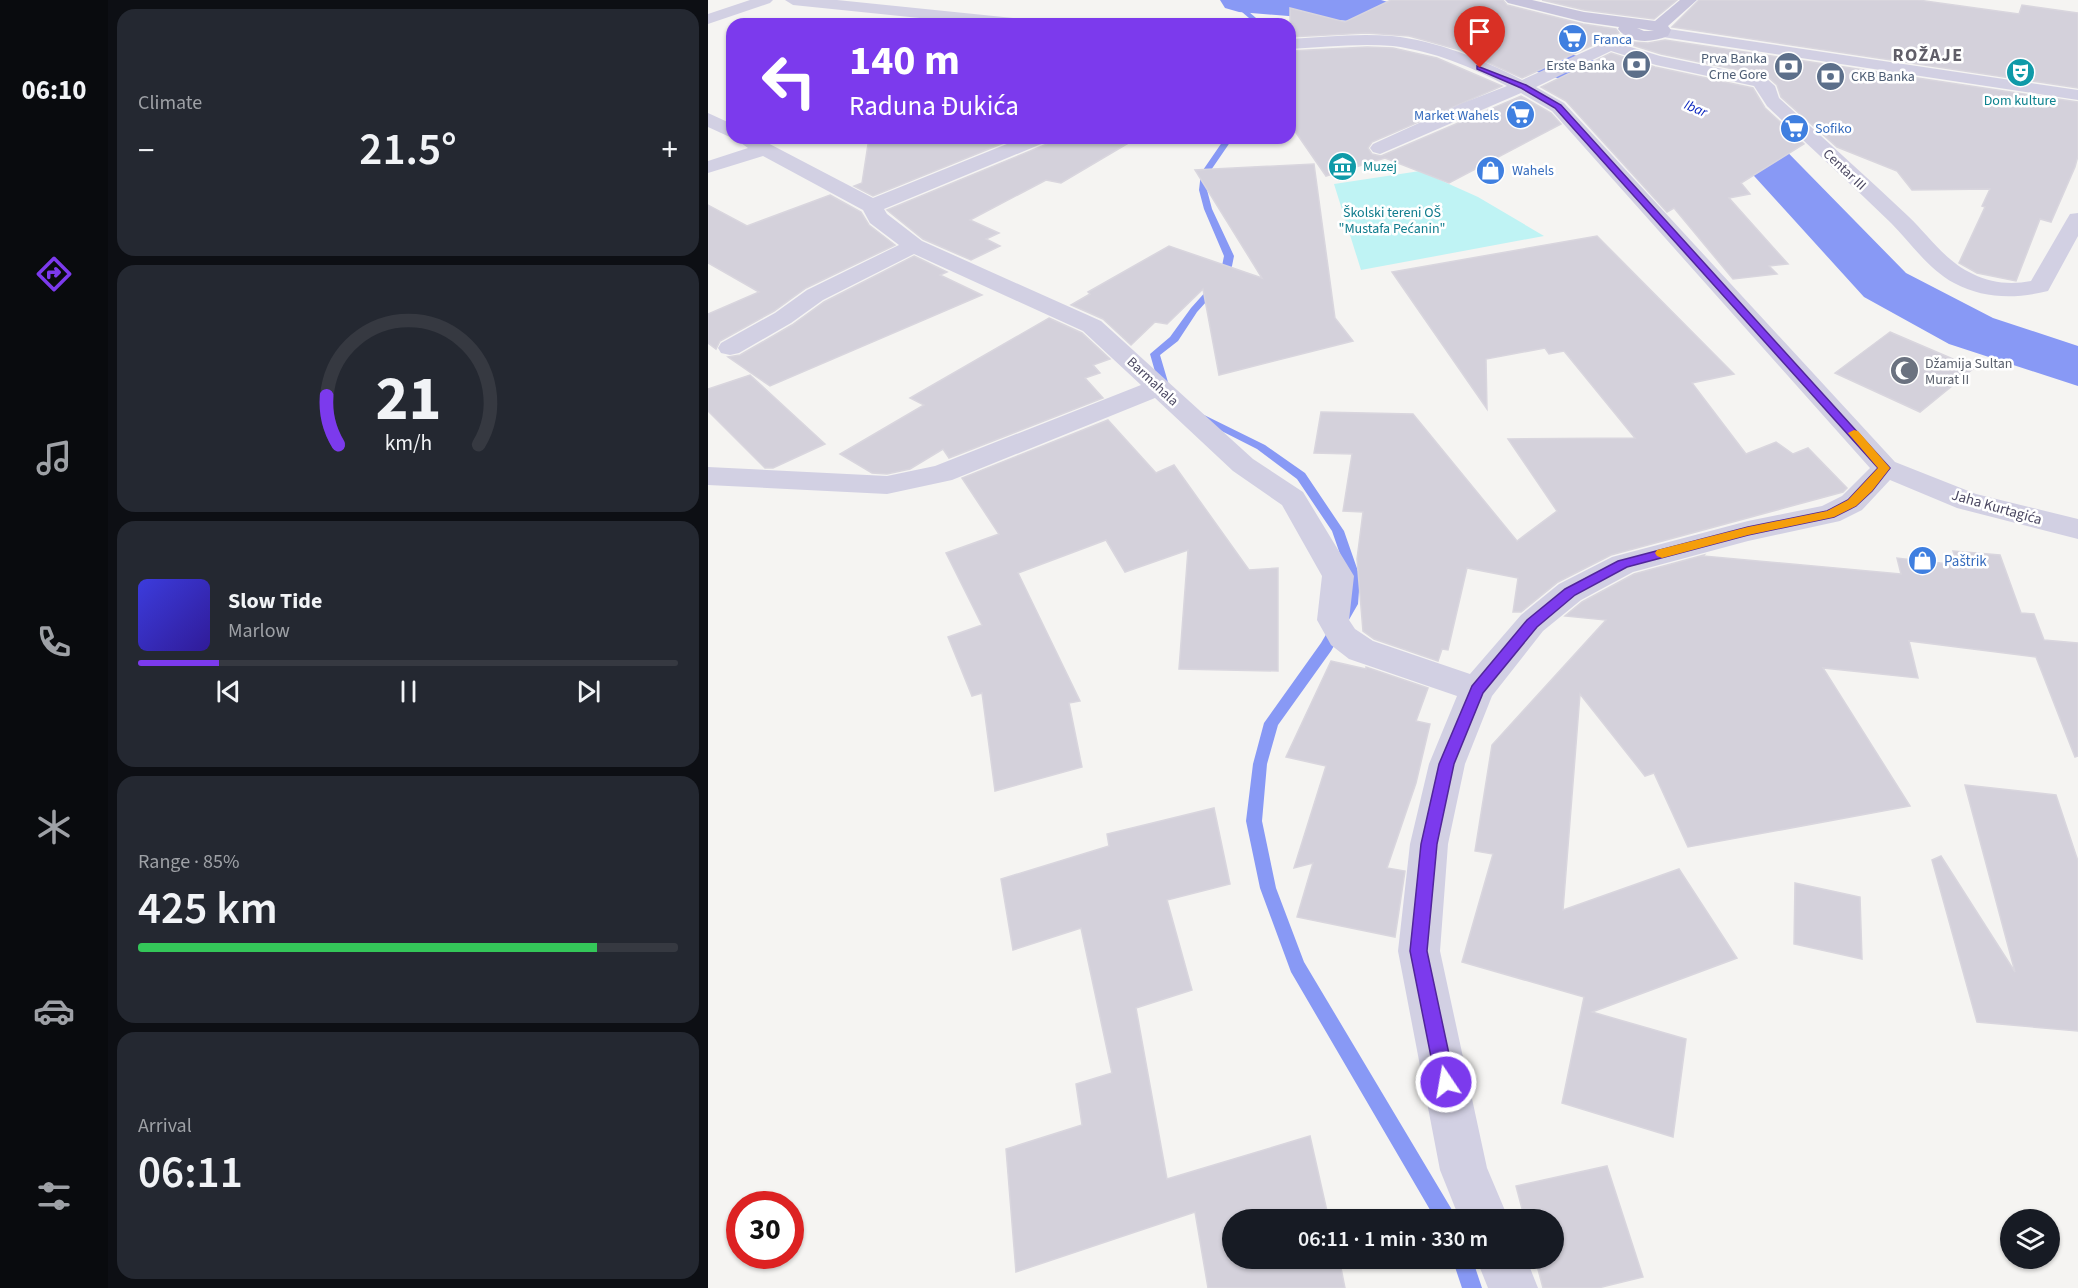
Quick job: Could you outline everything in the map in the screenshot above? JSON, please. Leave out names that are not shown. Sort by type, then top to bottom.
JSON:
[{"type":"street","points":[[708,19],[765,0]]},
{"type":"street","points":[[793,0],[973,18]]},
{"type":"street","points":[[1514,0],[1632,30],[1660,29],[2078,94]]},
{"type":"street","points":[[1660,29],[1689,0]]},
{"type":"street","points":[[818,18],[852,5]]},
{"type":"street","points":[[932,18],[939,14]]},
{"type":"street","points":[[1380,148],[1468,107],[1588,57],[1611,46],[1632,30]]},
{"type":"street","points":[[1296,44],[1371,40],[1404,43],[1458,58],[1529,83],[1558,106],[1885,468],[1852,503],[1830,514],[1748,531],[1623,564],[1570,592],[1532,623],[1477,690],[1447,764],[1431,832],[1419,951],[1464,1170],[1480,1209]]},
{"type":"street","name":"Centar III","points":[[1611,46],[1656,60],[1760,82],[1766,86],[1767,94],[1773,102],[1948,268],[1963,279],[1982,286],[2025,291],[2040,286],[2078,219]]},
{"type":"street","points":[[708,119],[726,129]]},
{"type":"street","points":[[708,167],[755,144]]},
{"type":"street","name":"Barmahala","points":[[755,144],[872,206],[878,218],[914,246],[1092,326],[1243,465],[1293,499],[1338,576],[1338,628],[1361,650],[1477,690]]},
{"type":"street","points":[[872,206],[1024,144]]},
{"type":"street","points":[[730,348],[783,318],[815,295],[914,246]]},
{"type":"street","points":[[708,476],[887,485],[910,482],[942,474],[1160,387]]},
{"type":"street","name":"Jaha Kurtagića","points":[[1885,468],[1967,501],[2078,529]]},
{"type":"street","points":[[1505,1269],[1513,1288]]},
{"type":"green space","name":"Školski tereni OŠ \"Mustafa Pećanin\"","points":[[1420,171],[1478,197],[1544,236],[1361,270],[1334,184]]},
{"type":"building","points":[[1391,0],[1503,0],[1507,5],[1583,24],[1616,29],[1619,33],[1522,78],[1460,50],[1409,36],[1366,33],[1296,37],[1296,18],[1290,18],[1290,8],[1345,22]]},
{"type":"building","points":[[1542,0],[1677,0],[1654,19],[1584,10]]},
{"type":"building","points":[[1699,0],[1918,0],[2019,14],[2022,5],[2078,13],[2078,88],[1672,27]]},
{"type":"building","points":[[1665,40],[2078,102],[2078,156],[2075,167],[2051,222],[2040,219],[2016,281],[1977,273],[1959,263],[1985,207],[1982,206],[1990,189],[1912,190],[1897,171],[1837,147],[1781,97],[1777,85],[1767,76],[1661,54],[1629,44]]},
{"type":"building","points":[[1393,48],[1437,58],[1502,86],[1372,142],[1368,148],[1372,154],[1381,156],[1521,96],[1551,113],[1561,124],[1449,183],[1385,158],[1326,176],[1296,133],[1296,51]]},
{"type":"building","points":[[1611,53],[1655,67],[1753,88],[1765,108],[1804,144],[1741,183],[1750,194],[1729,198],[1788,264],[1769,266],[1777,274],[1733,279],[1674,208],[1667,212],[1566,101],[1541,87]]},
{"type":"building","points":[[868,144],[1001,144],[873,196],[854,186],[862,183]]},
{"type":"building","points":[[1047,144],[1127,144],[1061,183],[1046,180],[970,220],[999,233],[986,239],[1000,246],[971,260],[923,239],[887,210]]},
{"type":"building","points":[[1314,164],[1335,318],[1353,341],[1219,375],[1203,289],[1167,324],[1155,322],[1131,345],[1103,319],[1071,305],[1090,294],[1088,292],[1169,246],[1262,278],[1195,170]]},
{"type":"building","points":[[830,195],[861,212],[869,225],[895,245],[806,288],[774,311],[720,341],[716,349],[708,343],[708,314],[759,292],[708,263],[708,205],[747,226]]},
{"type":"building","points":[[1597,236],[1734,374],[1692,383],[1746,454],[1776,442],[1793,454],[1808,448],[1847,488],[1843,492],[1611,555],[1558,582],[1521,612],[1513,612],[1518,578],[1467,568],[1448,650],[1442,649],[1438,661],[1374,639],[1363,631],[1357,559],[1363,512],[1343,511],[1352,454],[1314,453],[1321,412],[1413,414],[1517,541],[1557,511],[1508,439],[1635,438],[1564,351],[1549,354],[1545,348],[1486,359],[1487,409],[1392,272]]},
{"type":"building","points":[[914,256],[947,272],[940,275],[982,295],[770,386],[728,357],[740,355],[792,325],[824,302]]},
{"type":"building","points":[[1049,318],[1082,333],[1110,359],[1093,365],[1100,373],[1085,378],[1103,398],[949,458],[943,449],[910,469],[887,474],[872,473],[840,454],[924,405],[910,398]]},
{"type":"building","name":"Džamija Sultan Murat II","points":[[1890,332],[1974,368],[1920,412],[1835,373]]},
{"type":"building","points":[[750,375],[825,444],[773,468],[765,468],[708,411],[708,389]]},
{"type":"building","points":[[1108,420],[1156,473],[1174,465],[1249,570],[1278,568],[1278,671],[1179,669],[1188,550],[1125,572],[1106,540],[1018,573],[1080,701],[1069,703],[1082,767],[995,791],[982,693],[972,696],[948,637],[982,625],[946,553],[999,534],[962,478]]},
{"type":"building","points":[[1953,551],[2000,555],[2021,613],[2034,614],[2044,640],[2078,643],[2078,756],[2075,757],[2036,657],[1909,641],[1918,678],[1823,668],[1910,806],[1688,847],[1654,773],[1645,776],[1580,694],[1563,910],[1679,869],[1737,958],[1592,1012],[1686,1039],[1673,1137],[1562,1103],[1584,997],[1462,962],[1493,854],[1475,851],[1492,745],[1606,620],[1565,616],[1582,602],[1634,574],[1704,555],[1901,574],[1897,558],[1958,565]]},
{"type":"building","points":[[1331,661],[1366,669],[1366,667],[1428,688],[1416,721],[1430,724],[1416,783],[1387,868],[1405,871],[1395,937],[1297,917],[1313,863],[1294,868],[1326,766],[1286,757]]},
{"type":"building","points":[[1965,785],[2056,795],[2078,861],[2078,1031],[1977,1022],[1932,860],[1941,856],[2015,972]]},
{"type":"building","points":[[1214,808],[1230,884],[1167,900],[1192,990],[1136,1008],[1167,1179],[1310,1136],[1327,1209],[1222,1209],[1222,1269],[1341,1269],[1345,1288],[1208,1288],[1195,1212],[1016,1272],[1006,1149],[1082,1125],[1076,1084],[1112,1073],[1081,928],[1013,950],[1001,879],[1109,846],[1107,834]]},
{"type":"building","points":[[1795,883],[1860,897],[1862,959],[1794,944]]},
{"type":"building","points":[[1607,1166],[1643,1277],[1598,1288],[1543,1288],[1538,1269],[1564,1269],[1564,1209],[1522,1209],[1516,1186]]},
{"type":"waterway","points":[[1231,0],[1253,18]]},
{"type":"waterway","name":"Ibar","points":[[1239,0],[1377,11],[1673,98],[1732,123],[1885,285],[1971,331],[2078,367]]},
{"type":"waterway","points":[[1165,389],[1155,354],[1174,339],[1194,310],[1221,280],[1227,266],[1229,256],[1208,209],[1203,190],[1205,173],[1225,144]]},
{"type":"waterway","points":[[1196,414],[1261,447],[1301,476],[1338,531],[1354,577],[1351,604],[1326,647],[1271,723],[1260,764],[1254,821],[1268,888],[1297,966],[1441,1209]]},
{"type":"waterway","points":[[1466,1269],[1472,1288]]},
{"type":"slow traffic","points":[[1662,553],[1748,531],[1830,514],[1852,503],[1885,468],[1854,433]]},
{"type":"place","name":"Franca","points":[[1572,39]]},
{"type":"place","name":"Erste Banka","points":[[1636,65]]},
{"type":"place","name":"Prva Banka Crne Gore","points":[[1788,66]]},
{"type":"place","name":"Dom kulture","points":[[2020,73]]},
{"type":"place","name":"CKB Banka","points":[[1830,76]]},
{"type":"place","name":"Market Wahels","points":[[1520,115]]},
{"type":"place","name":"Sofiko","points":[[1794,128]]},
{"type":"place","name":"Muzej","points":[[1342,166]]},
{"type":"place","name":"Wahels","points":[[1491,170]]},
{"type":"place","name":"Džamija Sultan Murat II","points":[[1904,371]]},
{"type":"place","name":"Paštrik","points":[[1923,561]]},
{"type":"district","name":"ROŽAJE","points":[[1928,55]]},
{"type":"route","points":[[1446,1082],[1419,951],[1429,844],[1447,764],[1477,690],[1532,623],[1570,592],[1623,564],[1748,531],[1830,514],[1852,503],[1885,468],[1558,106],[1523,86],[1480,68]]}]
